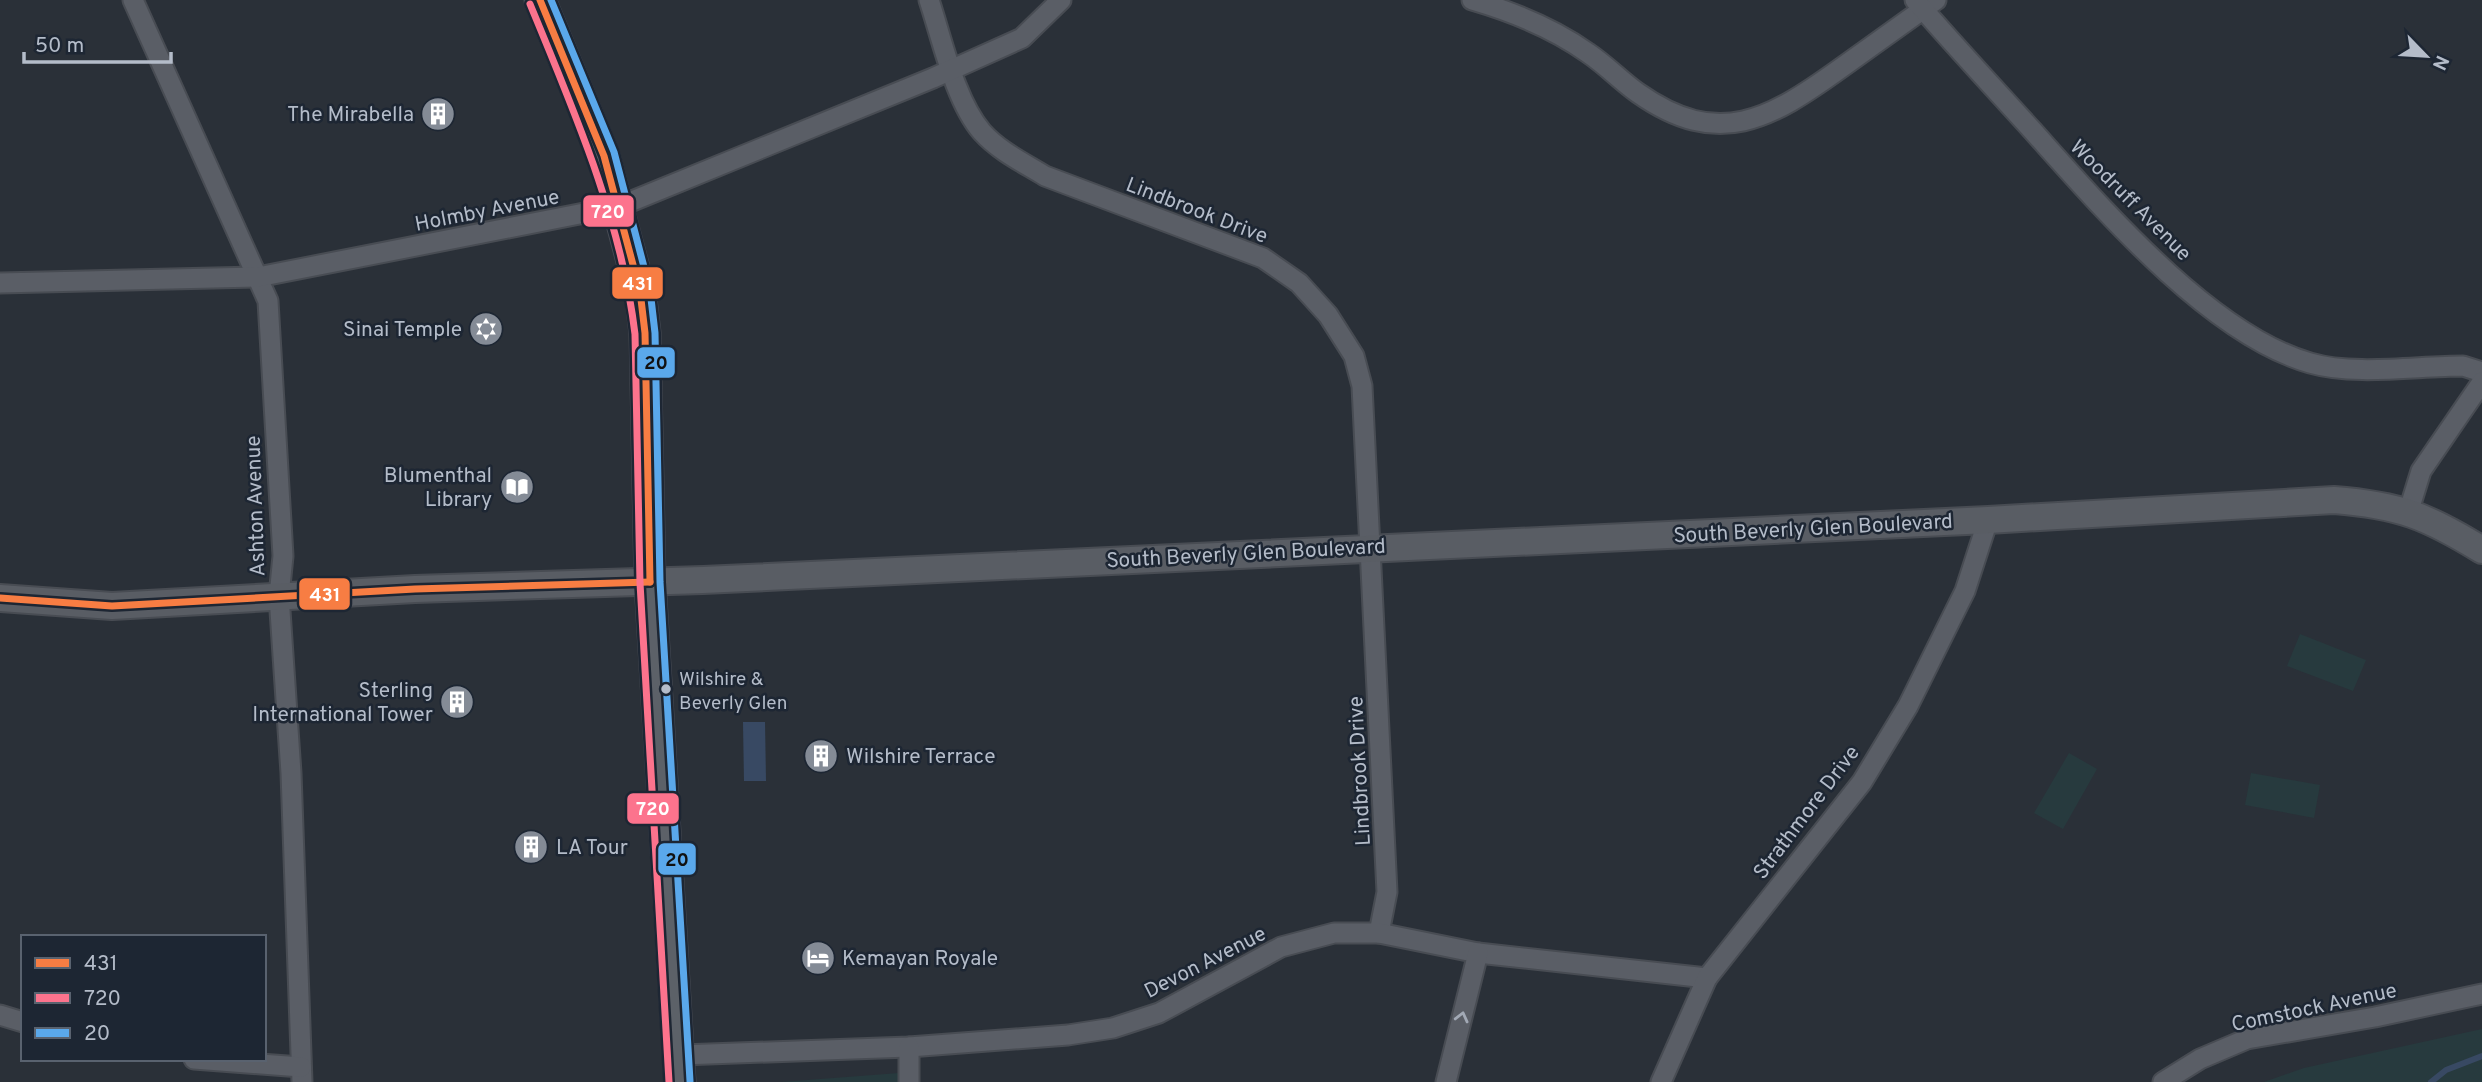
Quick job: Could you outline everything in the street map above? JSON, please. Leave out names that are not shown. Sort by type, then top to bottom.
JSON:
[{"type":"main road","points":[[540,0],[604,156],[620,206],[640,291],[645,333],[650,582],[680,1069]]},
{"type":"main road","name":"South Beverly Glen Boulevard","points":[[0,598],[112,606],[279,596],[650,582],[1988,520],[2334,500],[2376,503],[2409,510],[2441,524],[2482,550]]},
{"type":"street","name":"Ashton Avenue","points":[[133,0],[268,301],[283,556],[279,596],[290,747],[302,1075]]},
{"type":"street","name":"Lindbrook Drive","points":[[929,0],[963,100],[982,131],[1013,157],[1045,176],[1263,258],[1299,283],[1321,307],[1354,355],[1362,386],[1387,892],[1379,933]]},
{"type":"street","name":"Holmby Avenue","points":[[0,284],[258,277],[620,206],[1022,37],[1061,0]]},
{"type":"street","points":[[1472,0],[1542,25],[1588,53],[1664,109],[1689,119],[1720,124],[1754,120],[1790,105],[1925,3]]},
{"type":"street","name":"Woodruff Avenue","points":[[1925,3],[2103,209],[2157,263],[2234,325],[2277,352],[2311,364],[2344,369],[2463,366],[2482,372]]},
{"type":"street","points":[[2409,510],[2421,471],[2482,382]]},
{"type":"street","name":"Strathmore Drive","points":[[1661,1082],[1707,978],[1862,782],[1908,706],[1965,591],[1988,520]]},
{"type":"street","name":"Devon Avenue","points":[[680,1069],[1068,1035],[1114,1028],[1159,1013],[1281,947],[1334,933],[1379,933],[1478,953],[1707,978]]},
{"type":"street","points":[[1446,1082],[1478,953]]},
{"type":"street","name":"Comstock Avenue","points":[[2163,1082],[2200,1059],[2247,1039],[2375,1017],[2482,994]]},
{"type":"street","points":[[0,1015],[21,1021]]},
{"type":"street","points":[[909,1047],[909,1082]]},
{"type":"street","points":[[208,1061],[302,1075]]},
{"type":"green space","points":[[2300,634],[2366,660],[2353,691],[2287,666]]},
{"type":"green space","points":[[2069,753],[2097,769],[2063,829],[2034,813]]},
{"type":"green space","points":[[2251,773],[2320,785],[2314,818],[2245,805]]},
{"type":"green space","points":[[2482,1029],[2482,1082],[2264,1082],[2304,1068]]},
{"type":"green space","points":[[899,1073],[899,1082],[781,1082]]},
{"type":"water","points":[[743,722],[765,722],[766,781],[744,781]]},
{"type":"waterway","points":[[2431,1082],[2446,1070],[2482,1056]]},
{"type":"transit line","name":"431","points":[[540,0],[604,156],[640,291],[645,333],[650,582]]},
{"type":"transit line","name":"20","points":[[551,0],[614,152],[650,290],[655,333],[660,582],[690,1081]]},
{"type":"transit line","name":"720","points":[[530,4],[594,166],[619,249],[635,334],[640,583],[669,1082]]},
{"type":"transit line","name":"431","points":[[0,598],[112,606],[415,589],[650,582]]},
{"type":"place","name":"The Mirabella","points":[[438,114]]},
{"type":"place","name":"Sinai Temple","points":[[486,329]]},
{"type":"place","name":"Blumenthal Library","points":[[517,487]]},
{"type":"place","name":"Wilshire & Beverly Glen","points":[[666,689]]},
{"type":"place","name":"Sterling International Tower","points":[[457,702]]},
{"type":"place","name":"Wilshire Terrace","points":[[821,756]]},
{"type":"place","name":"LA Tour","points":[[531,847]]},
{"type":"place","name":"Kemayan Royale","points":[[818,958]]}]
